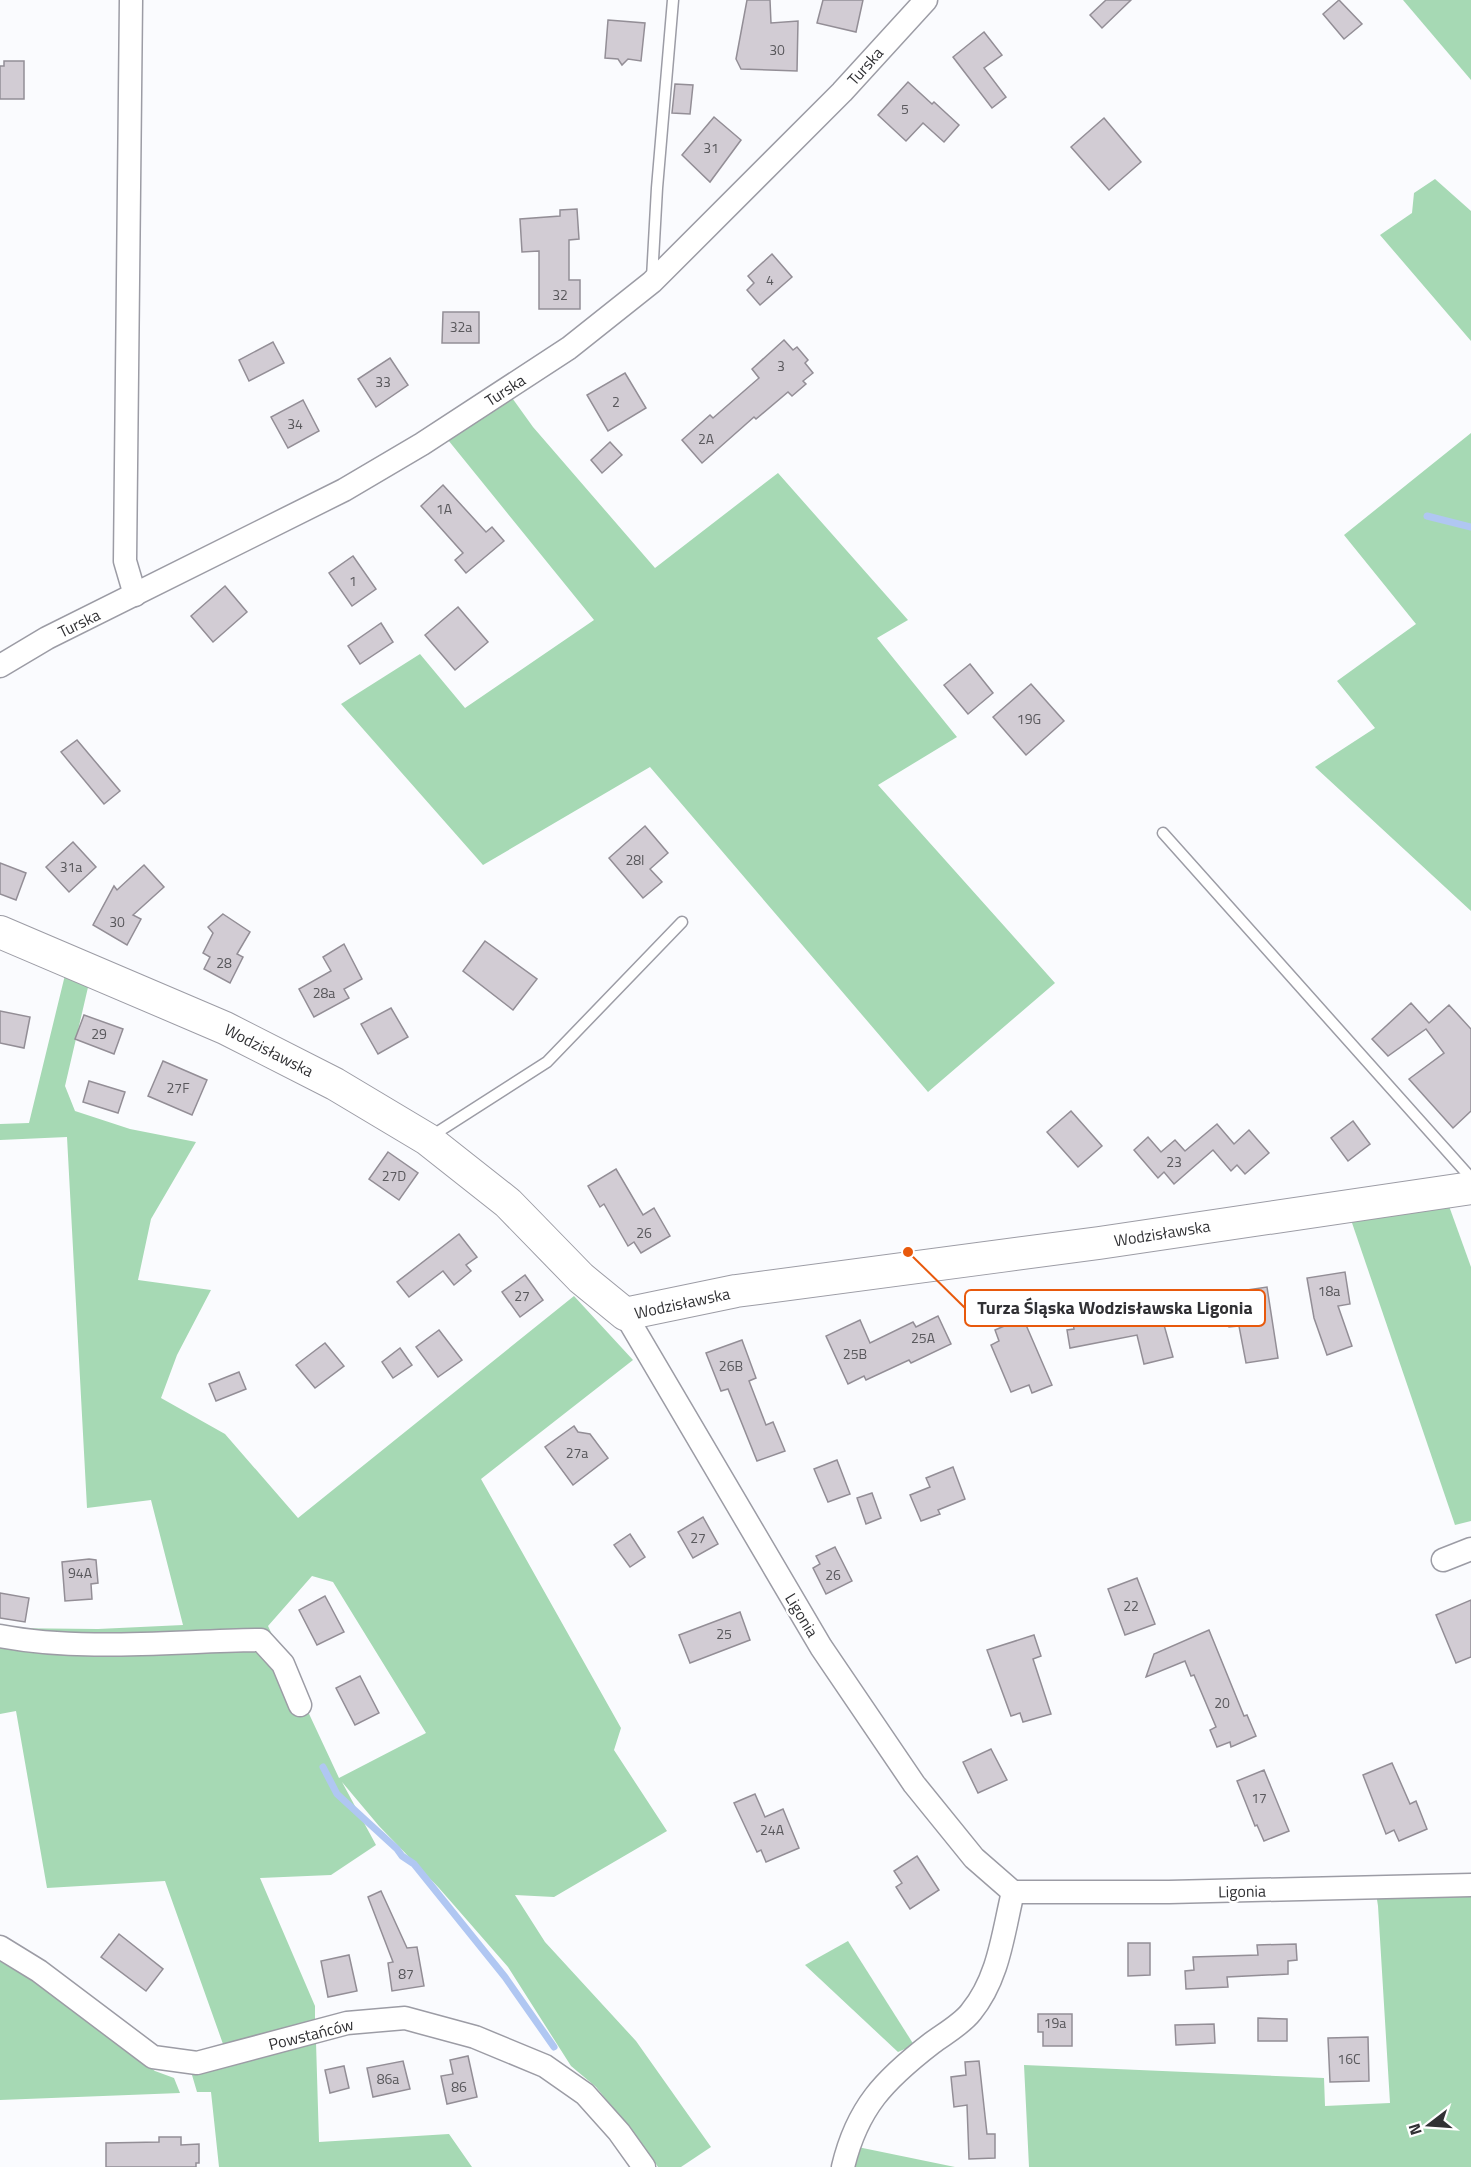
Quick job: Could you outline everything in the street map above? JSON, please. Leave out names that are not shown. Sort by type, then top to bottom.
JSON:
[{"type":"street","points":[[131,0],[125,561],[135,595]]},
{"type":"street","name":"Turska","points":[[0,666],[32,646],[344,489],[422,444],[569,348],[652,282],[842,92],[926,0]]},
{"type":"street","name":"Wodzisławska","points":[[0,932],[225,1028],[335,1083],[427,1139],[508,1203],[581,1278],[625,1314],[736,1291],[1099,1243],[1471,1188]]},
{"type":"street","name":"Ligonia","points":[[625,1314],[828,1657],[914,1784],[974,1858],[1013,1892],[1169,1892],[1471,1885]]},
{"type":"street","points":[[1443,1560],[1471,1549]]},
{"type":"street","points":[[0,1636],[81,1644],[261,1640],[283,1664],[300,1705]]},
{"type":"street","points":[[843,2167],[848,2145],[862,2113],[893,2074],[971,2013],[993,1976],[1013,1892]]},
{"type":"street","name":"Powstańców","points":[[0,1947],[39,1971],[153,2057],[197,2063],[346,2023],[405,2018],[475,2037],[545,2066],[585,2094],[619,2132],[644,2167]]},
{"type":"lane","points":[[652,282],[657,188],[673,0]]},
{"type":"lane","points":[[1163,833],[1471,1178]]},
{"type":"lane","points":[[427,1139],[547,1062],[682,922]]},
{"type":"green space","points":[[1403,0],[1471,0],[1471,80]]},
{"type":"green space","points":[[1435,179],[1471,211],[1471,341],[1380,235],[1412,213],[1414,193]]},
{"type":"green space","points":[[510,395],[533,427],[655,568],[778,473],[908,620],[877,638],[957,737],[878,785],[1055,983],[928,1092],[650,767],[483,865],[341,704],[420,654],[465,708],[594,620],[444,435]]},
{"type":"green space","points":[[1471,433],[1471,911],[1315,767],[1375,728],[1337,681],[1416,624],[1344,535]]},
{"type":"green space","points":[[65,975],[89,983],[65,1086],[75,1111],[130,1129],[196,1142],[151,1219],[138,1280],[211,1290],[177,1355],[161,1398],[225,1434],[298,1518],[574,1296],[633,1360],[481,1479],[621,1728],[614,1750],[667,1831],[554,1897],[515,1895],[545,1942],[636,2041],[711,2147],[681,2167],[658,2167],[596,2087],[571,2066],[508,1967],[439,1888],[379,1826],[342,1782],[376,1845],[331,1875],[260,1878],[315,2006],[315,2022],[223,2044],[165,1881],[47,1888],[16,1711],[0,1714],[0,1628],[98,1629],[183,1625],[151,1500],[87,1508],[67,1137],[0,1140],[0,1124],[29,1123]],"holes":[[[312,1576],[333,1582],[426,1733],[339,1778],[268,1626]]]},
{"type":"green space","points":[[1449,1206],[1471,1267],[1471,1521],[1455,1525],[1350,1217]]},
{"type":"green space","points":[[1471,1885],[1471,2167],[1029,2167],[1024,2065],[1324,2078],[1325,2106],[1390,2103],[1375,1887]]},
{"type":"green space","points":[[848,1941],[914,2045],[898,2052],[805,1965]]},
{"type":"green space","points":[[0,1961],[47,1990],[155,2071],[174,2078],[180,2093],[0,2100]]},
{"type":"green space","points":[[316,2042],[319,2142],[449,2134],[472,2167],[219,2167],[211,2092],[197,2092],[192,2075]]},
{"type":"green space","points":[[848,2145],[955,2167],[843,2167]]},
{"type":"building","points":[[747,0],[770,0],[771,23],[798,21],[797,71],[741,69],[736,59]]},
{"type":"building","points":[[823,0],[863,0],[856,32],[817,23]]},
{"type":"building","points":[[1106,0],[1131,0],[1102,28],[1090,15]]},
{"type":"building","points":[[1339,0],[1362,24],[1344,39],[1323,14]]},
{"type":"building","points":[[608,20],[645,23],[641,61],[628,59],[622,65],[618,59],[605,58]]},
{"type":"building","points":[[984,32],[1002,55],[984,68],[1006,97],[992,108],[953,57]]},
{"type":"building","points":[[4,61],[24,61],[24,99],[0,99],[0,66],[4,66]]},
{"type":"building","points":[[908,82],[959,125],[944,142],[923,123],[906,141],[878,115]]},
{"type":"building","points":[[675,84],[693,85],[690,114],[672,113]]},
{"type":"building","points":[[714,117],[741,140],[710,182],[682,155]]},
{"type":"building","points":[[1104,118],[1141,162],[1109,190],[1071,147]]},
{"type":"building","points":[[577,209],[579,239],[569,240],[569,280],[580,280],[580,309],[539,309],[539,251],[522,252],[520,219],[560,216],[560,210]]},
{"type":"building","points":[[772,254],[792,277],[760,305],[747,290],[754,283],[748,276]]},
{"type":"building","points":[[443,312],[479,312],[479,343],[442,343]]},
{"type":"building","points":[[784,340],[793,350],[797,347],[808,360],[805,363],[813,373],[803,381],[806,384],[792,396],[788,392],[756,419],[754,417],[702,463],[682,440],[710,415],[713,418],[759,378],[752,369]]},
{"type":"building","points":[[273,342],[284,363],[249,381],[239,360]]},
{"type":"building","points":[[390,358],[408,385],[376,407],[358,379]]},
{"type":"building","points":[[625,373],[646,408],[608,431],[587,395]]},
{"type":"building","points":[[303,400],[319,431],[288,448],[271,417]]},
{"type":"building","points":[[610,442],[622,455],[602,473],[591,460]]},
{"type":"building","points":[[443,485],[486,532],[492,527],[504,541],[466,573],[455,560],[463,553],[421,506]]},
{"type":"building","points":[[353,556],[376,589],[352,606],[329,573]]},
{"type":"building","points":[[225,586],[247,612],[213,642],[191,616]]},
{"type":"building","points":[[458,607],[488,642],[455,670],[425,635]]},
{"type":"building","points":[[381,623],[393,642],[360,664],[348,646]]},
{"type":"building","points":[[970,664],[993,693],[968,714],[944,685]]},
{"type":"building","points":[[1031,684],[1064,721],[1026,755],[993,717]]},
{"type":"building","points":[[77,740],[120,791],[104,804],[61,752]]},
{"type":"building","points":[[645,826],[668,853],[650,869],[662,882],[643,898],[609,858]]},
{"type":"building","points":[[73,842],[96,867],[69,892],[46,867]]},
{"type":"building","points":[[0,863],[26,873],[16,900],[0,894]]},
{"type":"building","points":[[144,865],[164,887],[133,915],[141,919],[127,945],[93,925],[114,886],[117,890]]},
{"type":"building","points":[[223,914],[250,932],[237,954],[243,957],[230,983],[204,969],[210,957],[203,953],[213,933],[208,927]]},
{"type":"building","points":[[485,941],[537,979],[513,1010],[463,971]]},
{"type":"building","points":[[344,944],[362,979],[344,989],[349,998],[314,1017],[299,989],[331,971],[323,957]]},
{"type":"building","points":[[1411,1003],[1429,1023],[1449,1005],[1471,1029],[1471,1111],[1453,1128],[1409,1079],[1444,1053],[1426,1029],[1388,1056],[1372,1039]]},
{"type":"building","points":[[391,1008],[408,1037],[378,1054],[361,1024]]},
{"type":"building","points":[[0,1011],[30,1017],[24,1048],[0,1043]]},
{"type":"building","points":[[84,1015],[123,1029],[114,1054],[75,1039]]},
{"type":"building","points":[[163,1061],[207,1080],[192,1115],[148,1096]]},
{"type":"building","points":[[89,1081],[125,1092],[118,1113],[83,1102]]},
{"type":"building","points":[[1071,1111],[1102,1146],[1078,1167],[1047,1132]]},
{"type":"building","points":[[1353,1121],[1370,1144],[1348,1161],[1331,1138]]},
{"type":"building","points":[[1217,1124],[1234,1144],[1249,1130],[1269,1153],[1245,1174],[1237,1165],[1231,1171],[1213,1150],[1174,1184],[1164,1172],[1158,1178],[1134,1150],[1148,1137],[1161,1152],[1175,1140],[1185,1151]]},
{"type":"building","points":[[388,1152],[418,1173],[399,1200],[369,1179]]},
{"type":"building","points":[[616,1169],[643,1215],[654,1208],[670,1236],[641,1253],[634,1242],[628,1246],[604,1204],[600,1207],[588,1186]]},
{"type":"building","points":[[459,1234],[477,1257],[466,1265],[471,1271],[454,1285],[443,1271],[409,1297],[397,1282]]},
{"type":"building","points":[[1345,1272],[1350,1304],[1338,1306],[1352,1346],[1327,1355],[1314,1318],[1307,1278]]},
{"type":"building","points":[[525,1275],[543,1300],[520,1317],[502,1292]]},
{"type":"building","points":[[1267,1287],[1278,1358],[1246,1363],[1239,1326],[1229,1327],[1225,1306],[1236,1304],[1234,1292]]},
{"type":"building","points":[[1175,1294],[1179,1323],[1164,1325],[1173,1357],[1144,1364],[1137,1335],[1070,1348],[1067,1330],[1074,1329],[1072,1316],[1129,1305],[1129,1303],[1137,1302],[1137,1299]]},
{"type":"building","points":[[938,1316],[951,1344],[911,1363],[909,1360],[866,1380],[864,1376],[848,1384],[826,1336],[860,1320],[870,1343],[913,1322],[916,1327]]},
{"type":"building","points":[[1023,1318],[1052,1385],[1032,1393],[1029,1385],[1011,1392],[991,1345],[999,1341],[995,1330]]},
{"type":"building","points":[[439,1330],[462,1360],[438,1377],[416,1347]]},
{"type":"building","points":[[742,1340],[756,1378],[749,1381],[766,1425],[773,1422],[785,1451],[757,1461],[728,1389],[721,1391],[706,1353]]},
{"type":"building","points":[[325,1343],[344,1366],[315,1388],[296,1365]]},
{"type":"building","points":[[400,1348],[412,1365],[393,1378],[382,1362]]},
{"type":"building","points":[[239,1372],[246,1389],[216,1401],[209,1384]]},
{"type":"building","points":[[574,1426],[578,1432],[590,1434],[608,1458],[573,1485],[545,1447]]},
{"type":"building","points":[[837,1460],[850,1494],[828,1502],[814,1469]]},
{"type":"building","points":[[953,1467],[965,1499],[938,1510],[940,1514],[921,1521],[910,1495],[930,1487],[926,1478]]},
{"type":"building","points":[[872,1493],[881,1518],[866,1524],[857,1498]]},
{"type":"building","points":[[703,1517],[718,1544],[693,1558],[678,1532]]},
{"type":"building","points":[[630,1534],[645,1557],[630,1567],[614,1545]]},
{"type":"building","points":[[835,1547],[852,1581],[826,1594],[813,1568],[820,1564],[816,1556]]},
{"type":"building","points":[[96,1560],[98,1583],[91,1584],[92,1599],[65,1601],[62,1562]]},
{"type":"building","points":[[1137,1578],[1155,1624],[1125,1635],[1108,1589]]},
{"type":"building","points":[[0,1593],[29,1598],[25,1622],[0,1618]]},
{"type":"building","points":[[325,1596],[344,1632],[317,1645],[299,1610]]},
{"type":"building","points":[[1471,1600],[1471,1657],[1456,1663],[1436,1615]]},
{"type":"building","points":[[740,1612],[750,1640],[690,1663],[679,1635]]},
{"type":"building","points":[[1209,1630],[1244,1716],[1247,1715],[1256,1736],[1231,1747],[1230,1742],[1217,1747],[1210,1730],[1216,1727],[1194,1675],[1191,1676],[1185,1661],[1146,1677],[1154,1654]]},
{"type":"building","points":[[1034,1635],[1041,1656],[1033,1659],[1051,1714],[1023,1722],[1020,1713],[1011,1716],[987,1650]]},
{"type":"building","points":[[360,1676],[379,1713],[355,1725],[336,1688]]},
{"type":"building","points":[[991,1749],[1007,1780],[978,1793],[963,1762]]},
{"type":"building","points":[[1392,1763],[1410,1804],[1416,1801],[1427,1829],[1399,1841],[1394,1830],[1386,1834],[1363,1775]]},
{"type":"building","points":[[1264,1770],[1289,1831],[1264,1841],[1257,1825],[1255,1826],[1237,1781]]},
{"type":"building","points":[[755,1794],[765,1817],[783,1809],[799,1848],[766,1862],[761,1850],[757,1852],[734,1803]]},
{"type":"building","points":[[917,1856],[939,1890],[910,1909],[896,1887],[902,1883],[894,1871]]},
{"type":"building","points":[[381,1891],[407,1948],[417,1947],[424,1986],[392,1991],[388,1963],[393,1962],[368,1897]]},
{"type":"building","points":[[119,1934],[163,1969],[146,1991],[101,1957]]},
{"type":"building","points":[[1128,1943],[1150,1943],[1150,1975],[1128,1976]]},
{"type":"building","points":[[1296,1944],[1297,1960],[1288,1961],[1288,1974],[1227,1977],[1228,1987],[1186,1989],[1185,1971],[1194,1970],[1193,1957],[1258,1955],[1257,1945]]},
{"type":"building","points":[[349,1955],[357,1991],[328,1997],[321,1961]]},
{"type":"building","points":[[1038,2014],[1072,2014],[1072,2046],[1043,2046],[1043,2032],[1038,2032]]},
{"type":"building","points":[[1258,2018],[1287,2019],[1287,2041],[1258,2041]]},
{"type":"building","points":[[1214,2024],[1215,2043],[1176,2045],[1175,2025]]},
{"type":"building","points":[[1368,2037],[1369,2081],[1330,2082],[1328,2038]]},
{"type":"building","points":[[468,2056],[477,2097],[447,2104],[441,2076],[453,2074],[450,2060]]},
{"type":"building","points":[[403,2061],[410,2089],[373,2097],[367,2068]]},
{"type":"building","points":[[979,2061],[987,2134],[995,2134],[995,2158],[969,2159],[967,2105],[954,2107],[951,2077],[966,2075],[965,2062]]},
{"type":"building","points":[[344,2066],[349,2088],[330,2093],[325,2070]]},
{"type":"building","points":[[159,2137],[181,2137],[181,2145],[199,2144],[199,2163],[196,2163],[196,2167],[106,2167],[106,2143],[159,2142]]},
{"type":"waterway","points":[[1427,516],[1471,527]]},
{"type":"waterway","points":[[323,1767],[337,1794],[402,1856],[414,1864],[505,1977],[554,2047]]},
{"type":"place","name":"Turza Śląska Wodzisławska Ligonia","points":[[908,1252]]}]
